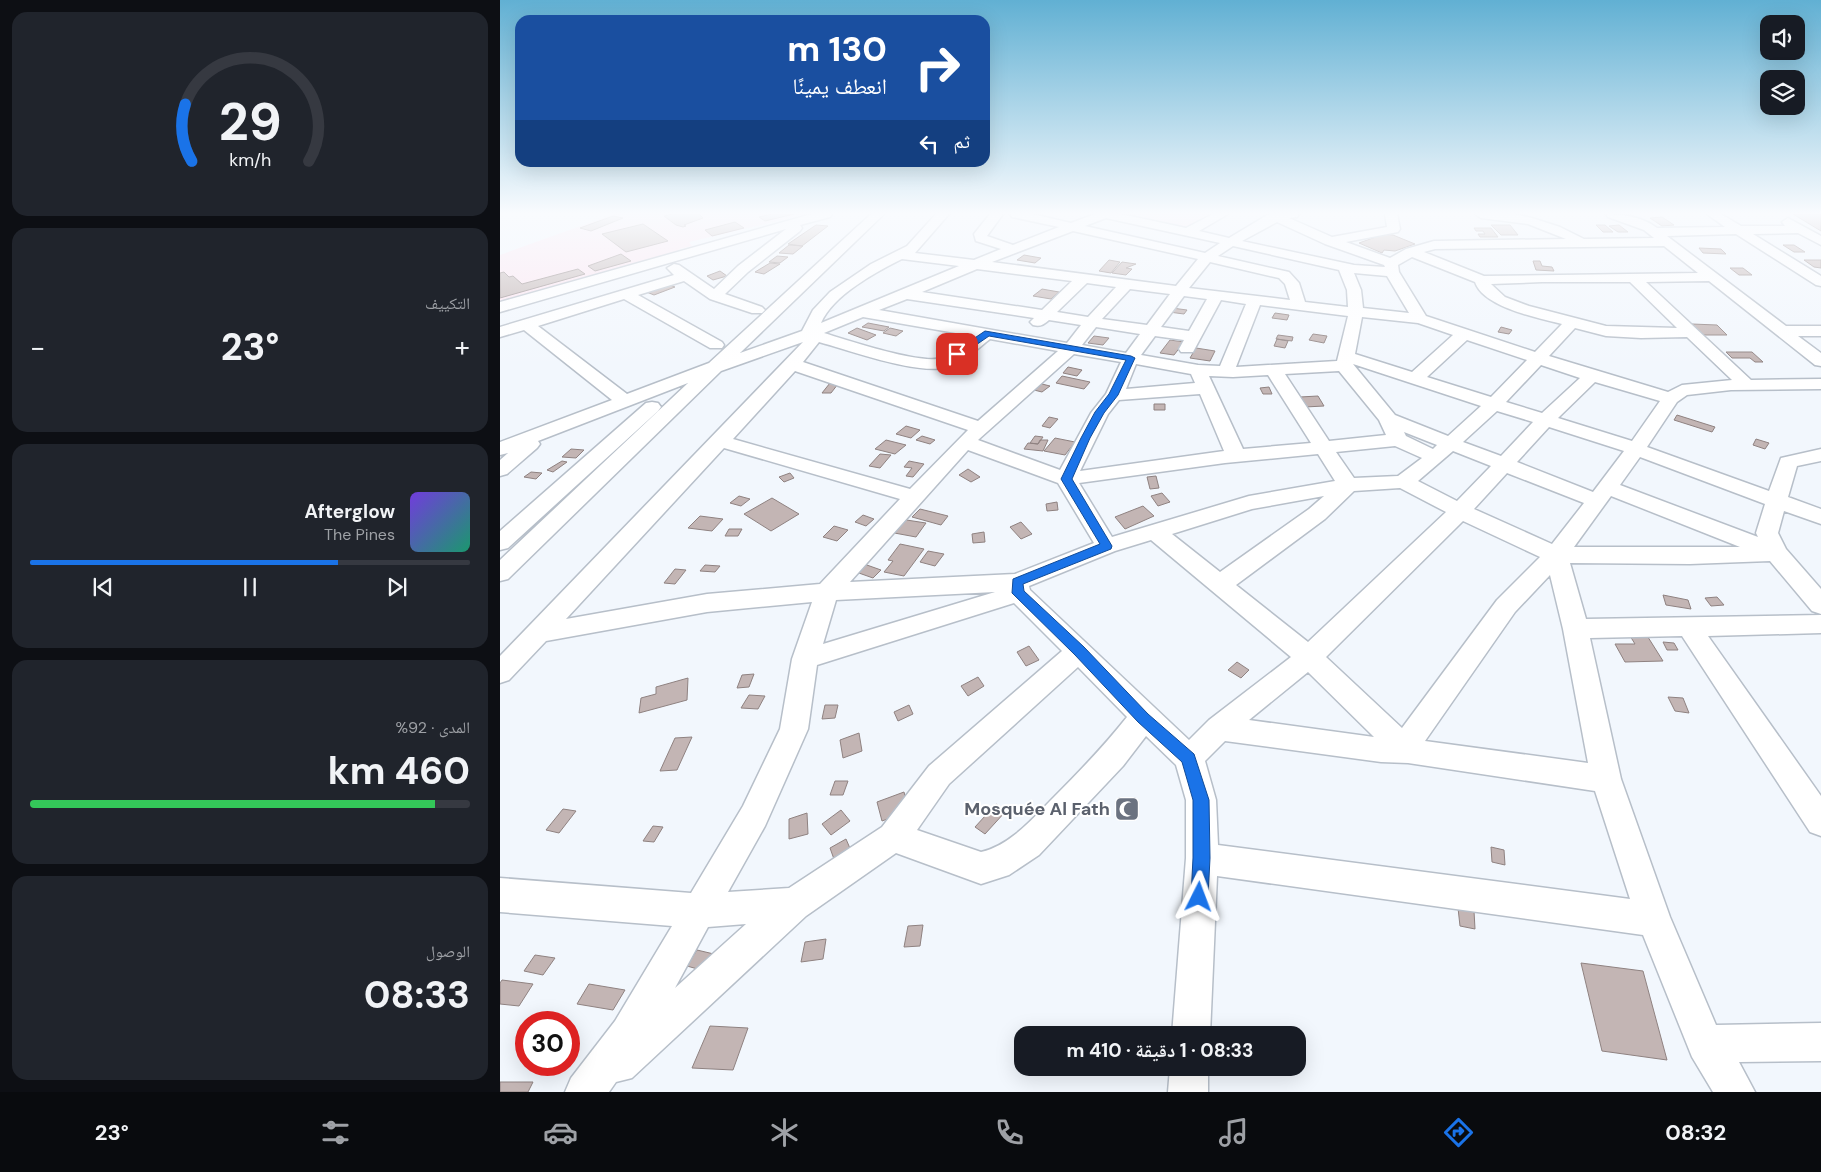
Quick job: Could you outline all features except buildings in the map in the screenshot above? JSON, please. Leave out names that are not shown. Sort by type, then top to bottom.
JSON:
[{"type":"street","points":[[500,307],[648,265]]},
{"type":"street","points":[[668,265],[715,296],[757,310]]},
{"type":"street","points":[[736,265],[743,269]]},
{"type":"street","points":[[715,296],[748,265]]},
{"type":"street","points":[[500,543],[681,381],[716,345],[807,265]]},
{"type":"street","points":[[500,573],[824,265]]},
{"type":"street","points":[[500,673],[808,347],[818,314],[835,295],[878,265]]},
{"type":"street","points":[[501,448],[715,367],[812,335],[860,312],[976,265]]},
{"type":"street","points":[[985,265],[1299,306],[1420,319],[1592,376],[1671,398]]},
{"type":"street","points":[[1066,479],[1100,412],[1114,395],[1131,358],[1180,290],[1201,265]]},
{"type":"street","points":[[1242,265],[1284,275],[1292,283],[1299,306]]},
{"type":"street","points":[[1339,265],[1392,268],[1396,265]]},
{"type":"street","points":[[1385,265],[1392,268],[1420,319]]},
{"type":"street","points":[[1444,265],[1482,280],[1510,278],[1713,276]]},
{"type":"street","points":[[1698,265],[1821,361]]},
{"type":"street","points":[[1794,265],[1821,282]]},
{"type":"street","points":[[1344,266],[1354,290],[1356,312],[1345,361],[1388,420],[1398,440]]},
{"type":"street","points":[[500,332],[685,276]]},
{"type":"street","points":[[1633,277],[1746,385]]},
{"type":"street","points":[[1021,339],[1084,278]]},
{"type":"street","points":[[1482,280],[1482,284],[1500,300],[1524,309],[1618,333],[1691,332]]},
{"type":"street","points":[[586,1092],[628,1034],[754,816],[794,729],[805,659],[827,592],[913,496],[973,435],[1071,348],[1106,304],[1128,283]]},
{"type":"street","points":[[626,294],[716,345]]},
{"type":"street","points":[[904,294],[1194,337]]},
{"type":"street","points":[[1176,367],[1216,295]]},
{"type":"street","points":[[1226,371],[1254,300]]},
{"type":"street","points":[[860,312],[1198,370],[1273,369],[1345,361],[1414,379],[1636,449],[1821,517]]},
{"type":"street","points":[[1403,482],[1422,469],[1494,404],[1573,321]]},
{"type":"street","points":[[526,324],[624,401]]},
{"type":"street","points":[[1784,332],[1821,331]]},
{"type":"street","points":[[812,335],[880,354],[931,365],[944,363],[988,333]]},
{"type":"street","points":[[1414,379],[1465,334]]},
{"type":"street","points":[[792,364],[973,435],[1066,479],[1236,456],[1398,440],[1504,464],[1602,494],[1776,552]]},
{"type":"street","points":[[1273,369],[1348,485]]},
{"type":"street","points":[[1198,370],[1236,456]]},
{"type":"street","points":[[1189,758],[1218,728],[1309,657],[1460,511],[1546,420],[1592,376]]},
{"type":"street","points":[[1408,751],[1413,735],[1506,606],[1556,555],[1636,449],[1671,398],[1682,390],[1746,385],[1821,384]]},
{"type":"street","points":[[1114,395],[1205,388]]},
{"type":"street","points":[[1388,420],[1442,450]]},
{"type":"street","points":[[500,470],[543,433]]},
{"type":"street","points":[[720,441],[913,496]]},
{"type":"street","points":[[1821,455],[1788,462],[1767,533],[1776,552],[1821,605]]},
{"type":"street","points":[[1066,479],[1107,546]]},
{"type":"street","points":[[805,659],[1017,587],[1107,546],[1250,504],[1348,485],[1403,482],[1460,511],[1556,555],[1682,556],[1776,552]]},
{"type":"street","points":[[1219,585],[1317,514],[1348,485]]},
{"type":"street","points":[[1155,532],[1309,657],[1408,751]]},
{"type":"street","points":[[1556,555],[1576,629],[1606,780],[1654,919],[1705,1044],[1734,1092]]},
{"type":"street","points":[[538,633],[707,603],[827,592],[1017,587],[1143,718],[1189,758],[1201,800],[1202,858],[1192,1026]]},
{"type":"street","points":[[1576,629],[1821,624]]},
{"type":"street","points":[[1689,627],[1821,822]]},
{"type":"street","points":[[586,1092],[794,904],[893,837],[939,774],[1079,651]]},
{"type":"street","points":[[893,837],[981,868],[998,864],[1028,844],[1114,756],[1143,718]]},
{"type":"street","points":[[1218,728],[1381,750],[1408,751],[1606,780]]},
{"type":"street","points":[[1202,858],[1654,919]]},
{"type":"street","points":[[500,895],[700,911],[794,904]]},
{"type":"street","points":[[1705,1044],[1821,1042]]},
{"type":"street","points":[[1188,1092],[1189,1076]]},
{"type":"shaded area","points":[[500,265],[631,265],[500,302]]},
{"type":"place","name":"Mosquée Al Fath","points":[[1127,809]]},
{"type":"route","points":[[957,354],[988,333],[1131,358],[1114,395],[1100,412],[1066,479],[1107,546],[1017,582],[1018,593],[1079,651],[1143,718],[1189,758],[1201,800],[1202,858],[1199,897]]}]
